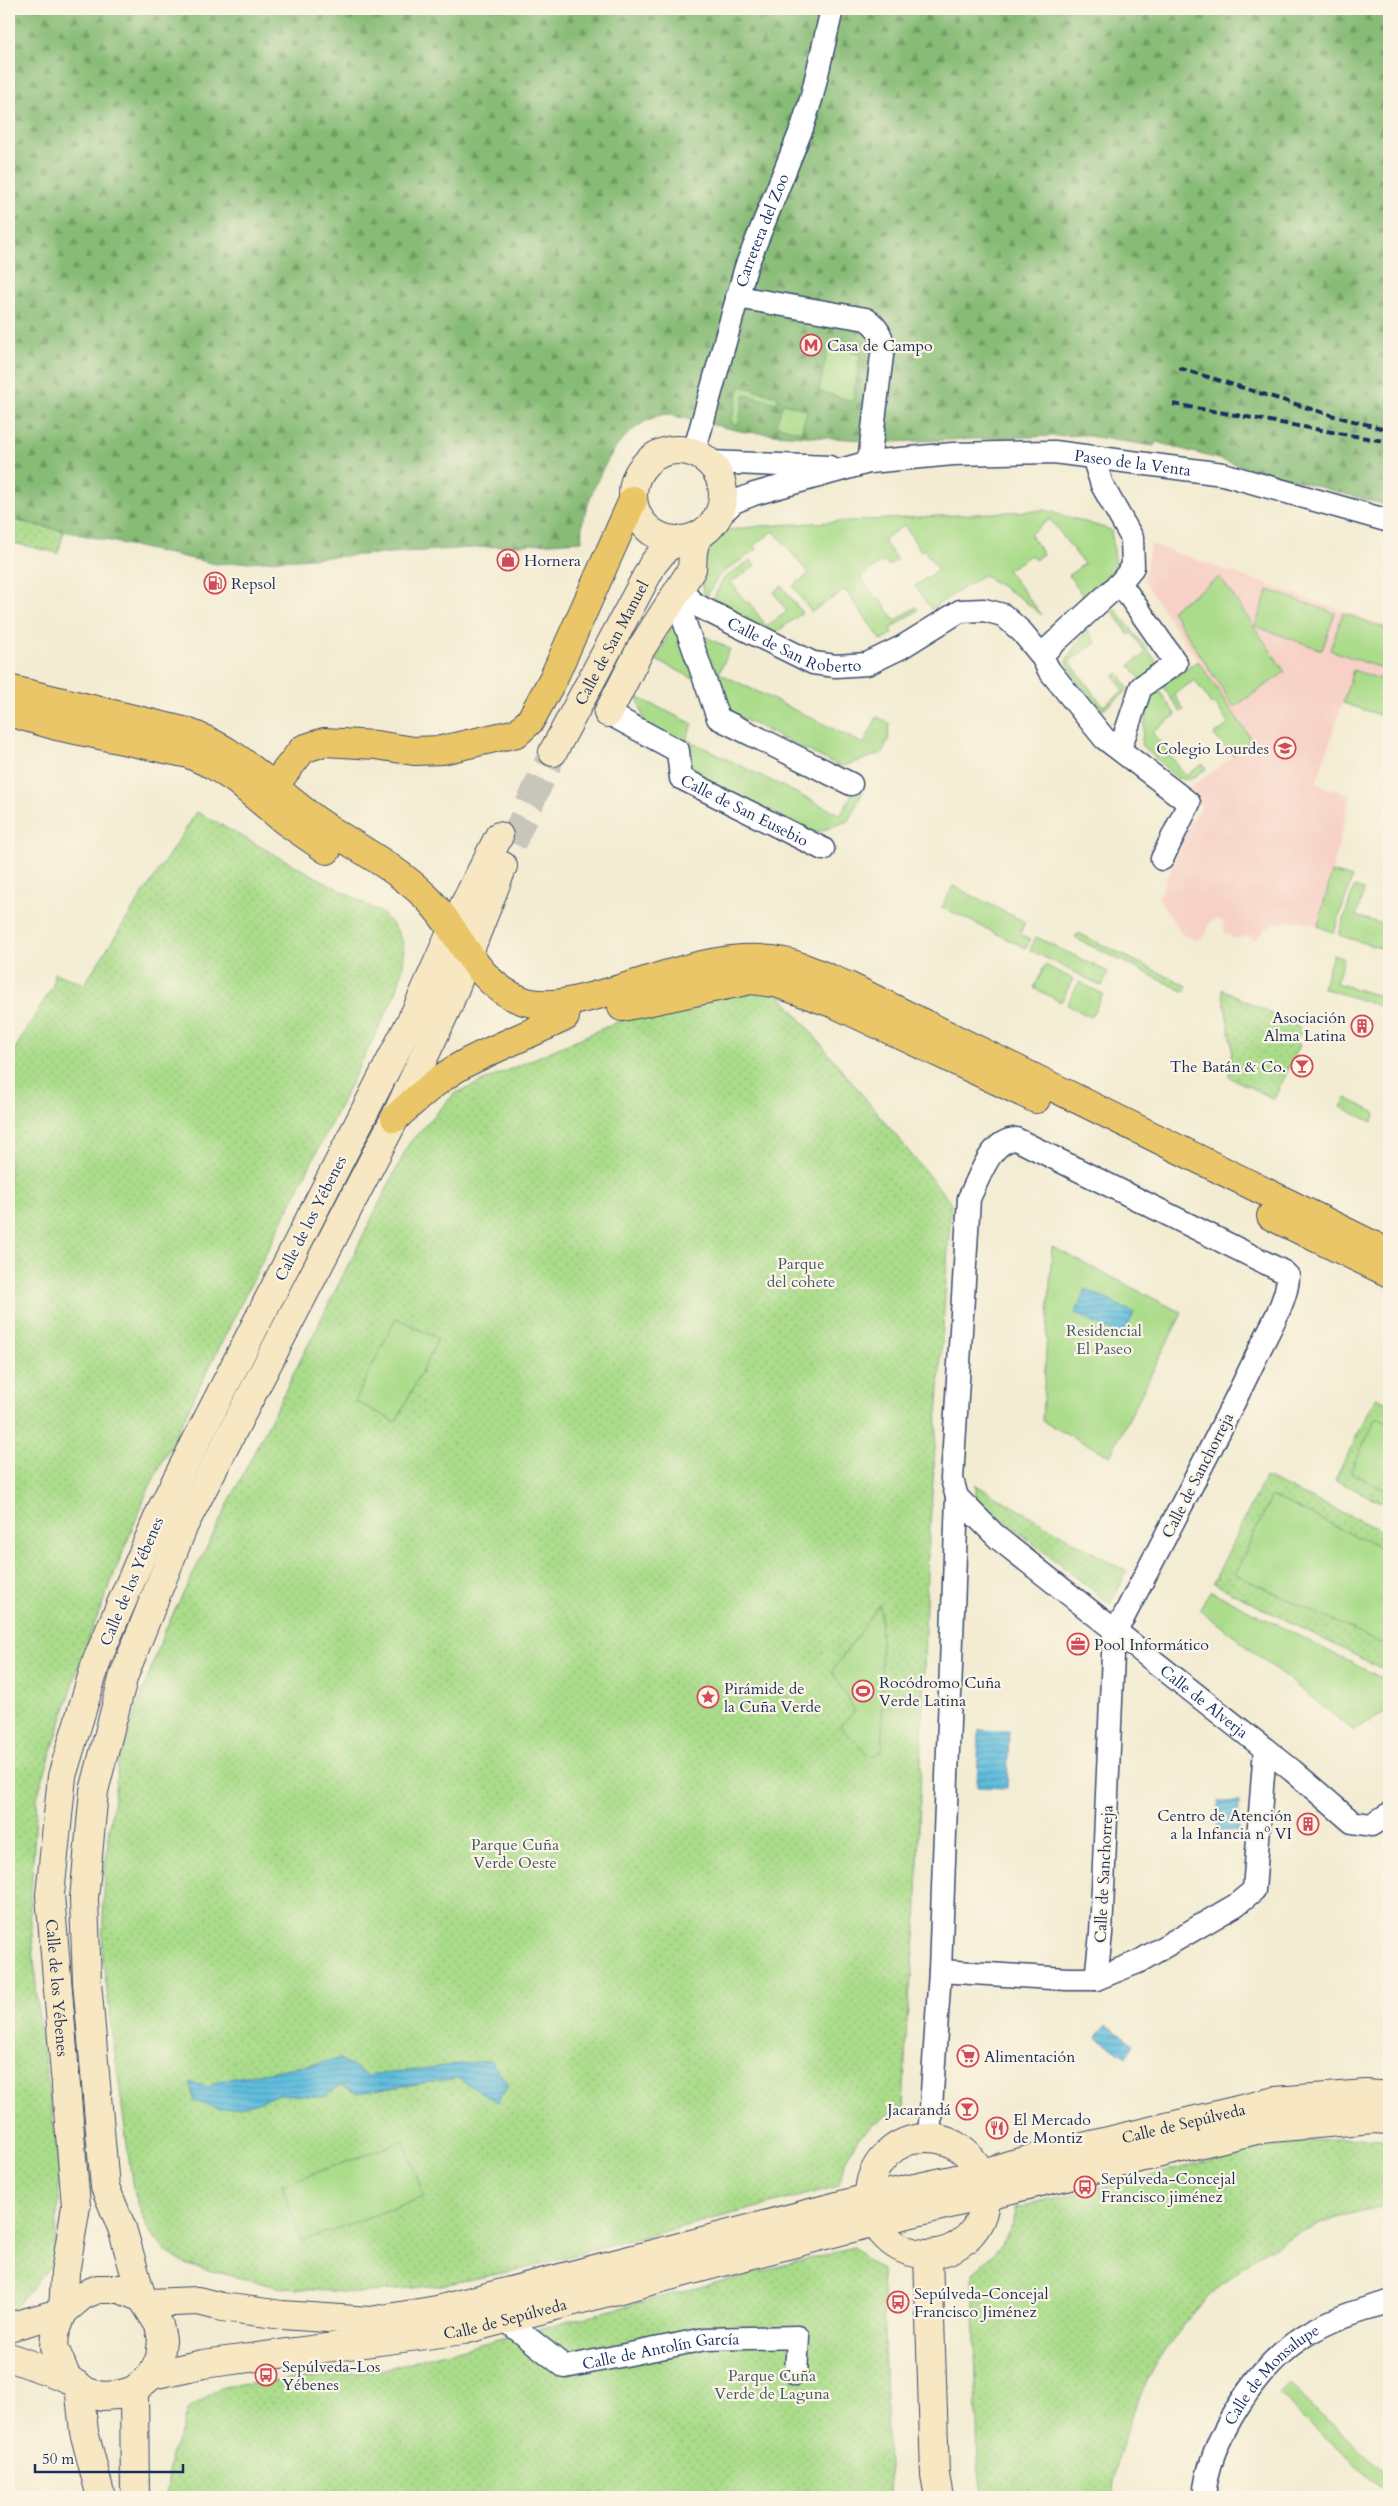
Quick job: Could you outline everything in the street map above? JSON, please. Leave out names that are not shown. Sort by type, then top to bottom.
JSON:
[{"type":"highway","points":[[271,792],[302,748],[324,742],[376,745],[414,750],[442,750],[517,732],[530,721],[638,512]]},
{"type":"highway","points":[[9,688],[184,732],[209,740],[237,757],[271,792],[285,821],[322,847],[405,898],[456,952],[504,993],[524,1001],[548,1004],[573,1002],[689,969],[726,961],[772,960],[796,965],[850,987],[1389,1253]]},
{"type":"highway","points":[[9,712],[56,726],[189,754],[271,792]]},
{"type":"highway","points":[[456,952],[467,985],[495,1007],[521,1016],[545,1019],[566,1017],[751,980],[779,984],[835,1004],[1038,1100],[1389,1273]]},
{"type":"highway","points":[[395,1118],[423,1092],[452,1072],[478,1057],[506,1046],[566,1017]]},
{"type":"street","name":"Carretera del Zoo","points":[[702,457],[737,297],[766,213],[805,120],[832,9]]},
{"type":"street","points":[[737,297],[866,319],[873,323],[882,338],[883,347],[869,462]]},
{"type":"street","points":[[675,449],[702,457],[845,467],[754,494],[734,502],[708,528],[688,538],[661,537],[638,512],[635,481],[646,462],[665,451],[675,449]]},
{"type":"street","name":"Paseo de la Venta","points":[[845,467],[869,462],[953,454],[1054,452],[1223,474],[1389,521]]},
{"type":"street","points":[[702,457],[719,477],[723,491],[722,505],[717,518]]},
{"type":"street","points":[[1041,654],[1120,583],[1133,567],[1132,538],[1102,485],[1093,457]]},
{"type":"street","name":"Calle de San Manuel","points":[[638,512],[642,547],[548,750],[654,564],[666,548],[688,538]]},
{"type":"street","points":[[608,713],[645,642],[668,604],[684,585],[692,569],[693,551],[688,538]]},
{"type":"street","points":[[1120,583],[1176,663],[1141,687],[1120,749]]},
{"type":"street","name":"Calle de San Roberto","points":[[684,585],[685,593],[690,601],[813,664],[836,666],[867,664],[902,647],[960,611],[984,610],[1003,615],[1022,632],[1041,654],[1049,670],[1104,738],[1189,803],[1162,859]]},
{"type":"street","points":[[682,615],[718,718],[851,784]]},
{"type":"street","name":"Calle de San Eusebio","points":[[608,713],[678,750],[681,778],[823,849]]},
{"type":"street","name":"Calle de los Yébenes","points":[[101,2497],[73,2382],[54,2347],[55,2334],[63,2312],[64,2273],[76,2206],[50,1895],[62,1776],[97,1660],[163,1506],[416,1011],[456,952],[506,839]]},
{"type":"street","name":"Calle de los Yébenes","points":[[150,2308],[122,2228],[105,2187],[87,1982],[84,1899],[94,1791],[124,1675],[184,1525],[395,1118],[448,1006],[456,952]]},
{"type":"street","name":"Calle de Sanchorreja","points":[[957,1497],[952,1479],[969,1198],[999,1144],[1008,1139],[1016,1139],[1288,1276],[1288,1284],[1273,1320],[1224,1424],[1123,1618],[1114,1631],[1101,1924],[1096,1978]]},
{"type":"street","points":[[929,2138],[940,1971],[957,1497]]},
{"type":"street","name":"Calle de Alverja","points":[[957,1497],[999,1539],[1265,1750],[1352,1822],[1371,1825],[1389,1814]]},
{"type":"street","points":[[940,1971],[1067,1979],[1096,1978],[1138,1962],[1236,1905],[1254,1890],[1265,1750]]},
{"type":"street","name":"Calle de Sepúlveda","points":[[982,2185],[1012,2164],[1275,2101],[1366,2094],[1389,2096]]},
{"type":"street","name":"Calle de Sepúlveda","points":[[150,2308],[198,2300],[222,2307],[282,2315],[370,2321],[460,2305],[982,2185],[1261,2129],[1373,2119],[1389,2120]]},
{"type":"street","points":[[929,2138],[950,2143],[968,2156],[982,2185],[980,2218],[969,2236],[952,2249],[928,2255],[907,2252],[890,2242],[872,2210],[869,2188],[877,2166],[891,2150],[909,2140],[929,2138]]},
{"type":"street","name":"Calle de Sepúlveda","points":[[143,2382],[264,2355],[464,2330],[872,2210]]},
{"type":"street","points":[[928,2255],[935,2475],[939,2497]]},
{"type":"street","points":[[9,2327],[63,2312],[83,2295],[98,2289],[120,2289],[150,2308],[162,2340],[160,2358],[143,2382],[135,2497]]},
{"type":"street","name":"Calle de Monsalupe","points":[[1204,2497],[1206,2477],[1232,2417],[1262,2373],[1303,2336],[1346,2314],[1389,2302]]},
{"type":"street","name":"Calle de Antolín García","points":[[504,2319],[565,2367],[705,2339],[798,2337],[796,2374]]},
{"type":"street","points":[[9,2357],[73,2382],[87,2392],[102,2396],[143,2382]]},
{"type":"shaded area","name":"Colegio Lourdes","points":[[1151,544],[1389,627],[1389,682],[1353,671],[1316,784],[1351,795],[1318,926],[1301,921],[1283,922],[1266,928],[1255,940],[1247,936],[1235,939],[1225,933],[1223,921],[1214,919],[1208,925],[1206,935],[1197,940],[1183,936],[1158,898],[1193,817],[1201,810],[1199,798],[1189,789],[1227,761],[1251,739],[1143,580]]},
{"type":"green space","name":"Casa de Campo","points":[[9,9],[1389,9],[1389,506],[1156,442],[1154,446],[1082,435],[891,442],[745,432],[665,414],[638,426],[627,435],[610,457],[596,483],[585,513],[582,523],[582,541],[216,564],[9,519]]},
{"type":"green space","points":[[830,338],[839,341],[842,349],[860,355],[853,401],[819,391]]},
{"type":"green space","points":[[740,386],[778,396],[778,401],[776,403],[745,395],[738,425],[731,423]]},
{"type":"green space","points":[[783,403],[807,410],[801,432],[776,425]]},
{"type":"green space","points":[[1046,510],[1111,530],[1116,566],[1086,601],[1069,575],[1084,564],[1050,519],[1030,534],[1043,554],[1035,560],[1031,555],[1007,570],[1042,615],[1019,597],[983,575],[931,609],[915,586],[938,570],[924,549],[921,551],[904,525],[883,540],[897,560],[888,566],[884,561],[861,577],[876,599],[879,597],[895,621],[916,607],[918,610],[890,629],[892,634],[882,641],[845,590],[811,612],[793,586],[809,574],[774,531],[754,545],[757,549],[719,575],[706,598],[703,589],[702,572],[704,563],[721,531],[761,526]]},
{"type":"green space","points":[[9,519],[64,531],[58,553],[9,542]]},
{"type":"green space","points":[[751,560],[755,566],[731,582],[746,603],[749,602],[766,626],[787,612],[774,592],[782,586],[802,613],[775,633],[712,602],[723,579]]},
{"type":"green space","points":[[1220,577],[1285,672],[1234,707],[1171,610]]},
{"type":"green space","points":[[1268,590],[1335,613],[1322,650],[1255,626]]},
{"type":"green space","points":[[1111,609],[1115,609],[1161,667],[1141,681],[1130,665],[1146,653],[1132,633],[1129,635]]},
{"type":"green space","points":[[1343,613],[1389,630],[1389,671],[1330,650]]},
{"type":"green space","points":[[674,622],[697,680],[656,660]]},
{"type":"green space","points":[[1087,629],[1096,643],[1069,661],[1103,706],[1124,691],[1114,676],[1119,673],[1129,690],[1102,710],[1075,679],[1066,660]]},
{"type":"green space","points":[[696,632],[730,649],[719,673],[864,744],[877,717],[890,723],[888,740],[882,753],[841,767],[721,708]]},
{"type":"green space","points":[[1198,661],[1251,739],[1233,756],[1214,735],[1229,724],[1215,704],[1212,705],[1195,680],[1174,694],[1184,710],[1180,712],[1162,685]]},
{"type":"green space","points":[[1353,670],[1389,682],[1389,718],[1343,703]]},
{"type":"green space","points":[[1157,688],[1176,715],[1152,732],[1186,776],[1203,764],[1206,769],[1189,780],[1177,778],[1141,745],[1150,694]]},
{"type":"green space","points":[[637,697],[693,724],[686,739],[841,815],[855,788],[863,792],[848,821],[815,833],[684,769],[646,726]]},
{"type":"green space","points":[[197,812],[382,913],[396,929],[402,941],[403,964],[396,993],[146,1494],[84,1650],[37,1797],[30,1910],[39,2022],[60,2171],[54,2262],[14,2309],[9,2311],[9,1059],[53,986],[54,973],[84,984]]},
{"type":"green space","points":[[1332,872],[1352,878],[1334,933],[1318,926]]},
{"type":"green space","points":[[953,886],[1025,922],[1020,934],[1030,939],[1026,948],[942,907]]},
{"type":"green space","points":[[1354,887],[1364,890],[1356,916],[1389,926],[1389,951],[1339,935]]},
{"type":"green space","points":[[1078,933],[1187,986],[1185,992],[1075,938]]},
{"type":"green space","points":[[1036,937],[1108,972],[1102,986],[1030,950]]},
{"type":"green space","points":[[1333,954],[1344,958],[1336,983],[1389,999],[1389,1009],[1323,988]]},
{"type":"green space","points":[[1045,965],[1073,979],[1061,1002],[1034,988]]},
{"type":"green space","name":"Parque Cuña Verde Oeste","points":[[761,971],[951,1203],[927,1571],[916,1929],[907,2019],[903,2109],[879,2121],[860,2138],[846,2160],[839,2186],[512,2271],[442,2285],[358,2293],[282,2288],[187,2265],[165,2251],[148,2229],[133,2190],[102,1953],[105,1866],[119,1759],[164,1632],[410,1142],[454,1094],[719,977]]},
{"type":"green space","points":[[1079,982],[1103,994],[1091,1017],[1067,1005]]},
{"type":"green space","points":[[1222,989],[1302,1029],[1295,1042],[1300,1045],[1274,1099],[1229,1077],[1232,1046]]},
{"type":"green space","points":[[1346,1098],[1376,1113],[1372,1122],[1341,1107]]},
{"type":"green space","name":"Residencial El Paseo","points":[[1052,1247],[1182,1313],[1110,1456],[1042,1421]]},
{"type":"green space","points":[[396,1318],[438,1339],[396,1422],[355,1401]]},
{"type":"green space","points":[[1376,1397],[1389,1403],[1389,1506],[1335,1480]]},
{"type":"green space","points":[[1377,1417],[1389,1423],[1389,1492],[1350,1472]]},
{"type":"green space","points":[[1265,1477],[1389,1534],[1388,1672],[1213,1583]]},
{"type":"green space","points":[[976,1485],[1127,1572],[1110,1604],[976,1498]]},
{"type":"green space","points":[[1272,1496],[1389,1552],[1389,1628],[1382,1644],[1235,1574]]},
{"type":"green space","points":[[1211,1591],[1389,1682],[1389,1711],[1353,1730],[1199,1609]]},
{"type":"green space","name":"Rocódromo Cuña Verde Latina","points":[[880,1604],[883,1749],[872,1757],[840,1726],[855,1711],[832,1671]]},
{"type":"green space","points":[[1360,2138],[1389,2139],[1389,2206],[1336,2218],[1286,2239],[1241,2268],[1201,2304],[1168,2346],[1141,2393],[1122,2443],[1112,2497],[982,2497],[978,2461],[973,2273],[989,2259],[1001,2244],[1010,2228],[1016,2208],[1252,2151],[1293,2143]]},
{"type":"green space","points":[[404,2141],[424,2197],[302,2241],[282,2185]]},
{"type":"green space","name":"Parque Cuña Verde de Laguna","points":[[854,2247],[867,2260],[882,2270],[888,2471],[891,2497],[166,2497],[171,2456],[189,2409],[221,2387],[380,2370]]},
{"type":"green space","points":[[1288,2384],[1389,2476],[1389,2486],[1385,2491],[1278,2394]]},
{"type":"water","points":[[1086,1289],[1134,1313],[1122,1337],[1075,1313]]},
{"type":"water","points":[[979,1730],[1009,1731],[1007,1788],[977,1787]]},
{"type":"water","points":[[1218,1801],[1239,1802],[1238,1832],[1217,1831]]},
{"type":"water","points":[[1106,2025],[1134,2044],[1126,2057],[1097,2037]]},
{"type":"water","points":[[340,2059],[368,2076],[490,2060],[508,2084],[498,2102],[458,2078],[358,2093],[340,2086],[324,2097],[280,2094],[240,2108],[219,2109],[194,2101],[190,2083],[209,2087],[218,2081]]},
{"type":"tunnel","points":[[512,843],[553,752]]},
{"type":"railway","points":[[1179,368],[1334,416],[1389,430]]},
{"type":"railway","points":[[1173,404],[1389,442]]},
{"type":"place","name":"Casa de Campo","points":[[811,345]]},
{"type":"place","name":"Hornera","points":[[508,560]]},
{"type":"place","name":"Repsol","points":[[215,583]]},
{"type":"place","name":"Colegio Lourdes","points":[[1285,748]]},
{"type":"place","name":"Asociación Alma Latina","points":[[1362,1026]]},
{"type":"place","name":"The Batán & Co.","points":[[1302,1066]]},
{"type":"place","name":"Pool Informático","points":[[1078,1644]]},
{"type":"place","name":"Rocódromo Cuña Verde Latina","points":[[863,1691]]},
{"type":"place","name":"Pirámide de la Cuña Verde","points":[[708,1697]]},
{"type":"place","name":"Centro de Atención a la Infancia nº VI","points":[[1308,1824]]},
{"type":"place","name":"Alimentación","points":[[968,2056]]},
{"type":"place","name":"Jacarandá","points":[[967,2109]]},
{"type":"place","name":"El Mercado de Montiz","points":[[997,2128]]},
{"type":"place","name":"Sepúlveda-Concejal Francisco jiménez","points":[[1085,2187]]},
{"type":"place","name":"Sepúlveda-Concejal Francisco Jiménez","points":[[898,2302]]},
{"type":"place","name":"Sepúlveda-Los Yébenes","points":[[266,2375]]},
{"type":"park label","name":"Parque del cohete","points":[[801,1272]]}]
